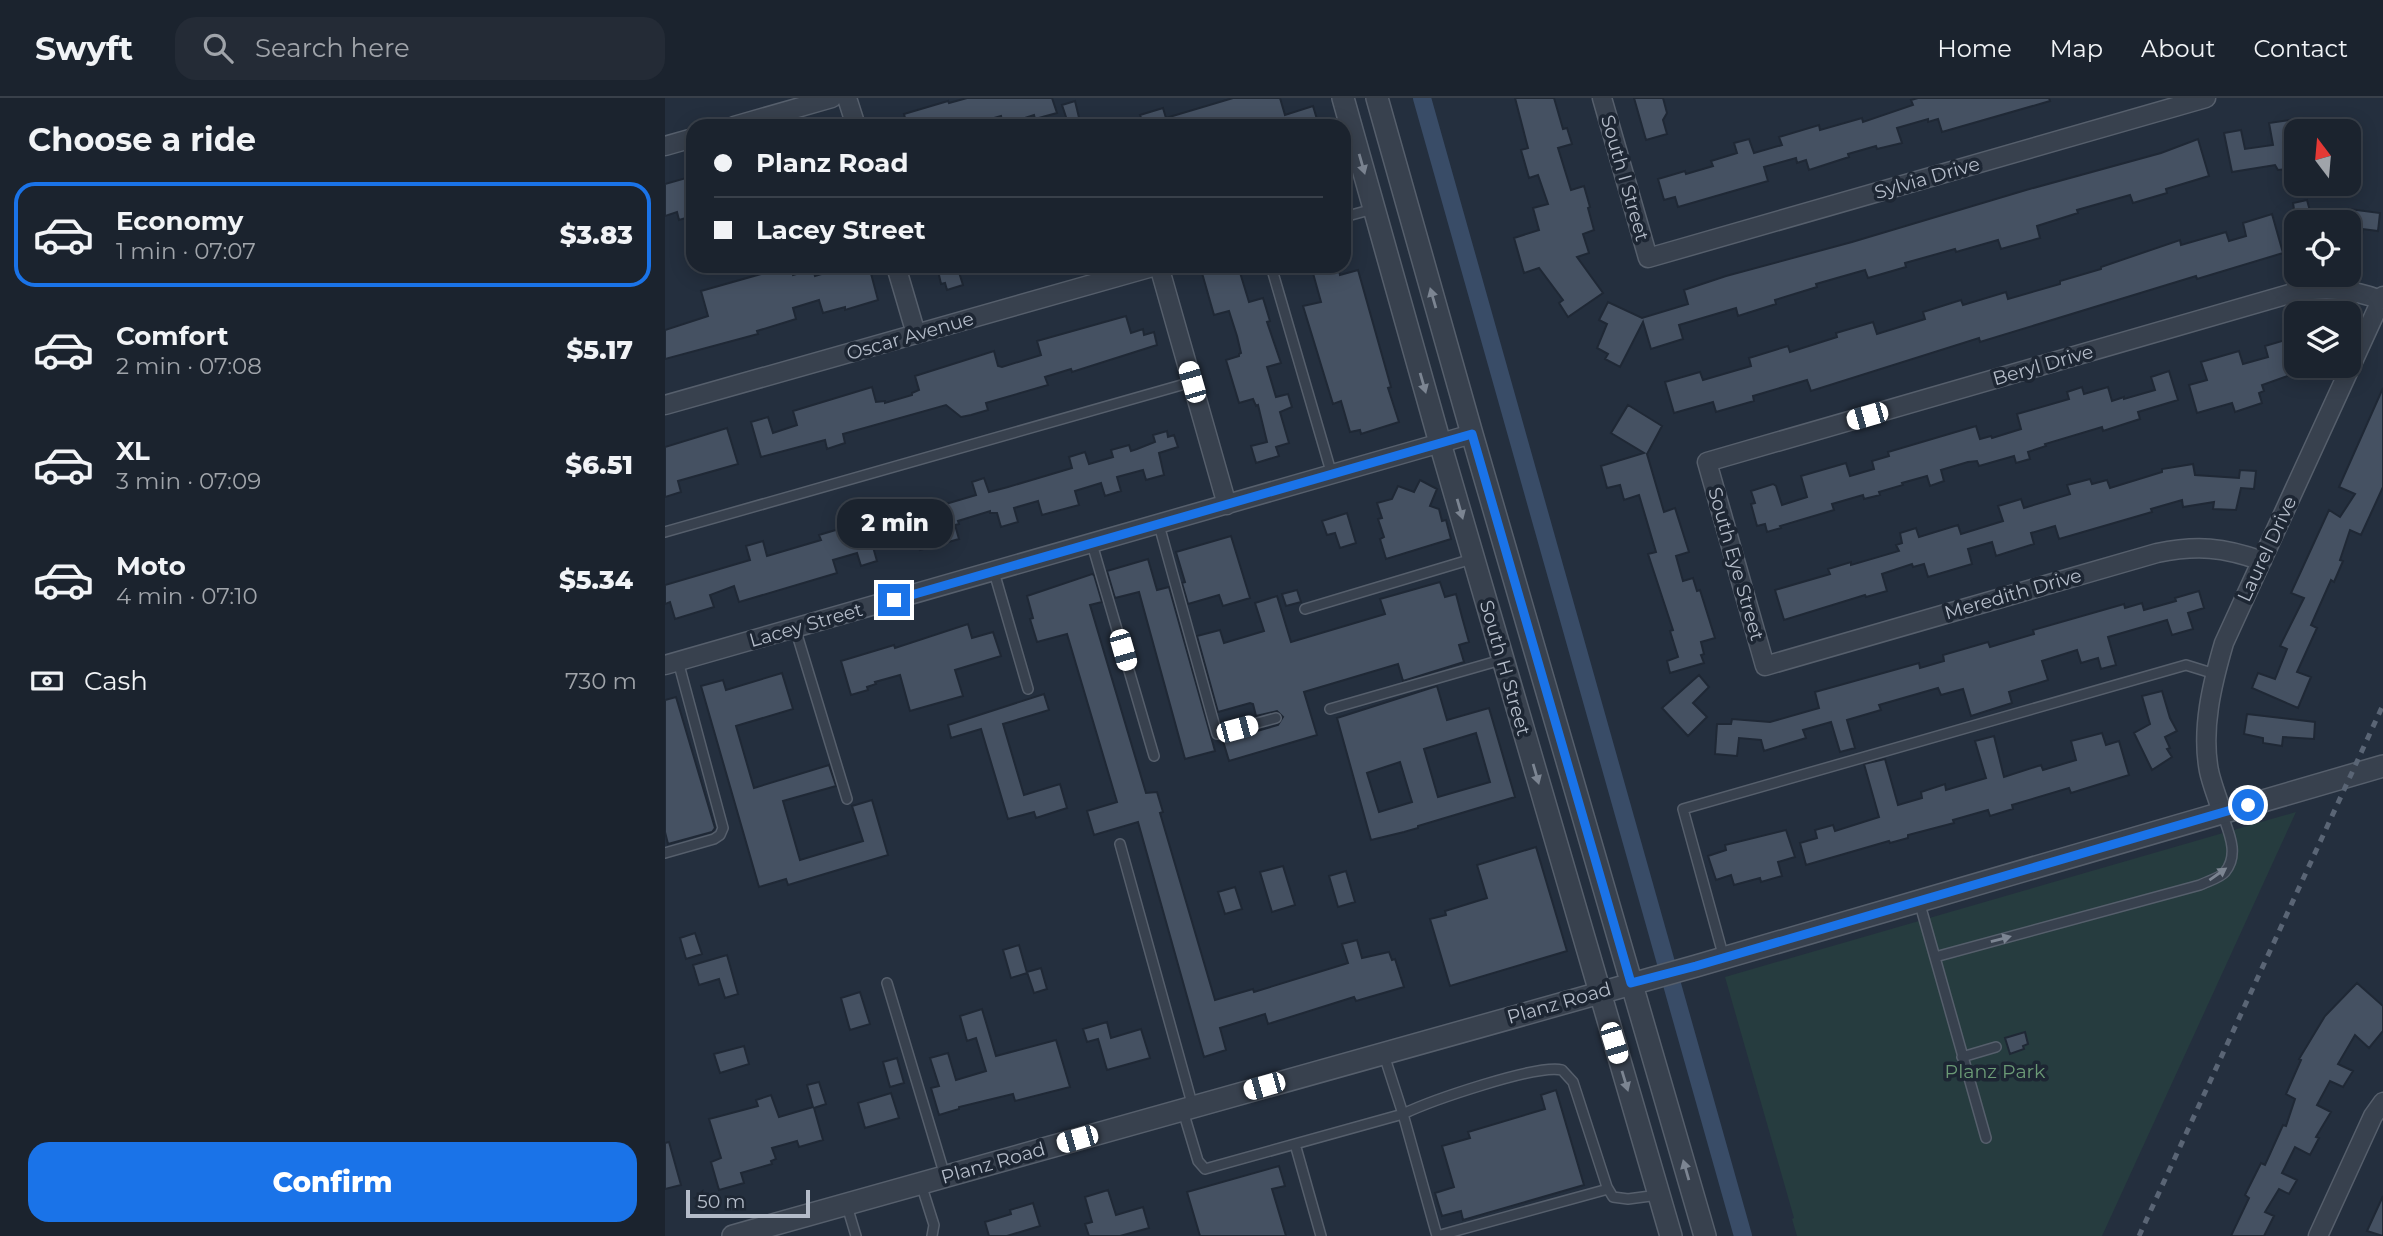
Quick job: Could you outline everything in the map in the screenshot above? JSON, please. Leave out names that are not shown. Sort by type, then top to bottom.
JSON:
[{"type":"street","points":[[758,119],[832,98]]},
{"type":"street","points":[[848,98],[854,119]]},
{"type":"street","name":"South H Street","points":[[1343,98],[1349,119]]},
{"type":"street","name":"South H Street","points":[[1377,98],[1705,1236]]},
{"type":"street","name":"South I Street","points":[[1602,98],[1648,258]]},
{"type":"street","name":"Sylvia Drive","points":[[1648,258],[2206,98]]},
{"type":"street","name":"South H Street","points":[[1351,126],[1440,443],[1671,1236]]},
{"type":"street","points":[[665,146],[686,140]]},
{"type":"street","points":[[898,273],[916,334]]},
{"type":"street","name":"Oscar Avenue","points":[[665,405],[1133,273]]},
{"type":"street","points":[[1160,273],[1227,505]]},
{"type":"street","name":"Beryl Drive","points":[[1707,462],[2296,292],[2341,289],[2382,298]]},
{"type":"street","name":"Laurel Drive","points":[[2222,813],[2209,771],[2207,738],[2209,706],[2224,643],[2382,298]]},
{"type":"street","name":"Lacey Street","points":[[672,663],[1472,434]]},
{"type":"street","name":"South Eye Street","points":[[1707,462],[1765,666]]},
{"type":"street","name":"Meredith Drive","points":[[1765,666],[2157,553],[2209,547],[2235,551],[2262,561]]},
{"type":"street","name":"Planz Road","points":[[733,1236],[1696,966],[2383,766]]},
{"type":"street","points":[[2318,1236],[2373,1116],[2383,1102]]},
{"type":"lane","points":[[1351,215],[1374,208]]},
{"type":"lane","points":[[1273,273],[1332,475]]},
{"type":"lane","points":[[665,532],[1192,382]]},
{"type":"lane","points":[[1159,525],[1217,734],[1276,718]]},
{"type":"lane","points":[[1091,544],[1154,756]]},
{"type":"lane","points":[[1305,609],[1474,559]]},
{"type":"lane","points":[[994,572],[1028,689]]},
{"type":"lane","points":[[795,628],[847,799]]},
{"type":"lane","points":[[1330,709],[1503,659]]},
{"type":"lane","points":[[665,853],[714,839],[720,835],[723,828],[672,663]]},
{"type":"lane","points":[[1724,958],[1683,809],[2186,666],[2215,674]]},
{"type":"lane","points":[[1935,957],[2200,885],[2224,873],[2232,860],[2233,851],[2222,813]]},
{"type":"lane","points":[[1120,845],[1188,1108],[1198,1161],[1205,1169],[1403,1114],[1430,1101],[1540,1070],[1562,1070],[1573,1082],[1613,1197],[1659,1195]]},
{"type":"lane","points":[[1919,901],[1986,1138]]},
{"type":"lane","points":[[887,983],[945,1176]]},
{"type":"lane","points":[[1962,1057],[1996,1047]]},
{"type":"lane","points":[[1383,1053],[1403,1114],[1436,1236],[1608,1189]]},
{"type":"lane","points":[[1294,1144],[1321,1236]]},
{"type":"lane","points":[[921,1183],[933,1225],[932,1236]]},
{"type":"lane","points":[[847,1204],[856,1236]]},
{"type":"green space","name":"Planz Park","points":[[2296,812],[2102,1236],[1797,1236],[1725,977]]},
{"type":"building","points":[[967,98],[1052,98],[1057,113],[1035,119],[1034,115],[1022,119],[1002,119],[1001,116],[990,119],[905,119],[904,114],[948,101],[949,103]]},
{"type":"building","points":[[1233,98],[1280,98],[1285,115],[1313,106],[1317,119],[1141,119],[1140,115],[1163,108],[1166,118]]},
{"type":"building","points":[[1515,98],[1554,98],[1563,129],[1567,128],[1572,144],[1558,148],[1571,190],[1584,186],[1590,207],[1588,208],[1594,230],[1583,234],[1589,253],[1577,257],[1603,293],[1568,317],[1559,303],[1563,300],[1539,268],[1524,273],[1514,238],[1539,230],[1533,208],[1548,204],[1538,175],[1529,178],[1521,150],[1528,148]]},
{"type":"building","points":[[1634,98],[1663,98],[1667,113],[1663,120],[1667,134],[1646,140]]},
{"type":"building","points":[[2049,98],[2050,101],[1942,132],[1938,119],[1928,122],[1928,119],[1897,128],[1902,143],[1877,149],[1876,146],[1848,154],[1849,157],[1809,170],[1806,160],[1797,163],[1796,158],[1764,167],[1768,181],[1678,207],[1675,197],[1664,200],[1658,179],[1713,166],[1711,161],[1737,153],[1734,143],[1749,139],[1754,153],[1782,145],[1779,137],[1819,125],[1820,130],[1862,118],[1863,122],[1913,105],[1911,100]]},
{"type":"building","points":[[1075,101],[1079,119],[1067,119],[1062,105]]},
{"type":"building","points":[[2284,121],[2284,169],[2278,170],[2275,165],[2232,172],[2224,133],[2241,130],[2245,149],[2273,145],[2269,123]]},
{"type":"building","points":[[2198,139],[2209,176],[2166,189],[2167,193],[2133,203],[2130,195],[2077,210],[2078,213],[2037,226],[2040,238],[2001,249],[1998,240],[1956,252],[1955,249],[1905,263],[1906,267],[1868,278],[1865,270],[1816,284],[1817,287],[1775,300],[1776,304],[1738,316],[1736,308],[1679,325],[1683,339],[1651,349],[1643,322],[1620,367],[1605,359],[1608,354],[1597,348],[1607,324],[1599,320],[1608,302],[1642,318],[1688,304],[1684,290],[1726,276],[2161,153]]},
{"type":"building","points":[[686,178],[686,218],[679,220],[677,212],[665,216],[665,184]]},
{"type":"building","points":[[2307,200],[2310,210],[2294,210],[2293,203]]},
{"type":"building","points":[[2361,211],[2380,213],[2378,231],[2363,229],[2361,240]]},
{"type":"building","points":[[2272,214],[2283,253],[2197,279],[2196,276],[1980,342],[1979,338],[1811,391],[1807,380],[1753,396],[1754,401],[1716,412],[1713,402],[1674,413],[1665,382],[1700,372],[1703,380],[1751,366],[1749,358],[1788,346],[1790,352],[1837,337],[1836,333],[1873,322],[1877,334],[1925,319],[1923,312],[1961,300],[1963,305],[2006,292],[2008,299],[2060,284],[2060,281],[2180,240],[2181,245],[2226,232],[2229,241],[2246,236],[2243,223]]},
{"type":"building","points":[[1358,270],[1399,422],[1361,434],[1360,430],[1350,432],[1341,401],[1333,404],[1303,306],[1321,302],[1313,273],[1340,275]]},
{"type":"building","points":[[764,273],[814,273],[815,276],[825,273],[871,273],[878,300],[845,310],[845,307],[823,313],[819,300],[793,308],[796,319],[757,331],[758,334],[665,359],[665,330],[708,316],[701,291]]},
{"type":"building","points":[[939,273],[959,273],[963,285],[947,290],[945,283],[941,284]]},
{"type":"building","points":[[1202,273],[1240,273],[1249,302],[1263,298],[1270,321],[1267,322],[1281,363],[1267,367],[1276,397],[1288,394],[1292,407],[1280,412],[1289,443],[1276,447],[1279,456],[1256,463],[1251,446],[1267,442],[1258,405],[1256,406],[1253,399],[1239,403],[1226,360],[1241,353],[1237,336],[1229,311],[1214,315]]},
{"type":"building","points":[[1126,316],[1131,333],[1143,329],[1144,335],[1154,332],[1157,345],[1072,372],[1071,369],[1045,377],[1048,385],[986,403],[988,410],[971,415],[961,417],[946,405],[843,434],[845,443],[827,449],[825,440],[761,457],[751,422],[768,417],[773,433],[797,425],[793,411],[872,387],[876,402],[885,403],[912,395],[919,390],[915,376],[994,351],[998,366],[1002,367],[1041,355],[1037,341]]},
{"type":"building","points":[[2284,340],[2284,377],[2262,385],[2264,391],[2259,393],[2262,403],[2235,412],[2232,403],[2197,413],[2189,385],[2207,380],[2201,362],[2239,351],[2243,364],[2268,357],[2265,346]]},
{"type":"building","points":[[2169,371],[2178,400],[2138,412],[2140,419],[2103,431],[2102,427],[2045,444],[2046,446],[2028,452],[2030,459],[2016,463],[2014,456],[1979,466],[1977,461],[1968,462],[1941,470],[1944,481],[1930,486],[1927,476],[1879,492],[1880,495],[1864,499],[1863,495],[1832,504],[1834,510],[1780,526],[1781,528],[1767,532],[1765,524],[1757,526],[1751,504],[1755,503],[1751,491],[1773,484],[1782,505],[1807,497],[1801,476],[1846,463],[1850,476],[1874,469],[1872,461],[1889,456],[1888,452],[1976,426],[1980,439],[1992,438],[2021,429],[2017,414],[2069,399],[2067,392],[2082,387],[2084,394],[2108,387],[2112,401],[2124,399],[2155,390],[2151,377]]},
{"type":"building","points":[[2383,388],[2383,487],[2361,535],[2350,530],[2340,560],[2343,561],[2334,582],[2331,580],[2311,625],[2317,628],[2297,672],[2311,677],[2298,708],[2252,688],[2258,673],[2275,679],[2287,649],[2280,646],[2304,598],[2291,593],[2329,510],[2340,517],[2355,494],[2339,487]]},
{"type":"building","points":[[1628,405],[1662,426],[1647,454],[1664,512],[1675,508],[1689,552],[1676,556],[1683,581],[1693,578],[1697,591],[1700,590],[1715,638],[1701,642],[1704,663],[1670,673],[1667,661],[1678,657],[1670,631],[1673,630],[1648,554],[1656,552],[1639,495],[1624,500],[1620,485],[1607,488],[1601,466],[1644,453],[1611,433]]},
{"type":"building","points":[[727,428],[738,464],[678,481],[681,492],[665,497],[665,447]]},
{"type":"building","points":[[1167,431],[1168,437],[1174,435],[1178,447],[1159,453],[1164,475],[1146,480],[1143,470],[1117,477],[1121,491],[1105,496],[1101,483],[1075,491],[1079,505],[1042,515],[1038,501],[1014,508],[1018,522],[1001,527],[997,513],[990,511],[958,521],[959,524],[955,525],[959,539],[920,550],[915,535],[907,535],[873,547],[877,561],[861,566],[857,553],[833,560],[837,573],[739,602],[734,586],[710,595],[714,607],[675,619],[670,602],[665,604],[665,585],[750,560],[746,546],[763,541],[767,556],[821,540],[819,535],[839,529],[841,534],[844,534],[871,526],[868,515],[883,510],[885,517],[903,511],[905,516],[976,495],[972,482],[984,478],[989,492],[1072,468],[1069,457],[1085,452],[1089,464],[1113,457],[1111,450],[1129,445],[1131,451],[1137,449],[1155,442],[1153,435]]},
{"type":"building","points":[[2193,464],[2195,475],[2239,478],[2240,470],[2256,471],[2254,489],[2241,488],[2236,510],[2213,509],[2214,502],[2183,507],[2182,500],[2151,509],[2152,512],[2059,539],[2055,526],[2031,533],[2034,544],[1996,556],[1992,542],[1968,549],[1972,564],[1928,577],[1924,564],[1913,567],[1912,564],[1882,574],[1887,591],[1866,597],[1865,595],[1784,620],[1775,590],[1830,574],[1828,569],[1899,551],[1896,545],[1902,543],[1900,533],[1916,528],[1919,537],[1958,525],[1961,534],[2003,521],[1998,506],[2021,499],[2024,508],[2070,494],[2067,485],[2090,479],[2092,484],[2107,480],[2110,488],[2162,472],[2162,469]]},
{"type":"building","points":[[1420,480],[1437,489],[1430,506],[1439,509],[1442,521],[1446,520],[1451,539],[1386,559],[1380,539],[1384,537],[1378,519],[1382,518],[1377,503],[1392,499],[1398,486],[1414,492]]},
{"type":"building","points":[[1347,513],[1356,543],[1340,548],[1335,533],[1327,535],[1322,521]]},
{"type":"building","points":[[1231,536],[1250,598],[1223,606],[1219,595],[1188,604],[1176,552]]},
{"type":"building","points":[[1148,559],[1157,590],[1169,587],[1215,751],[1185,759],[1139,592],[1115,598],[1107,571]]},
{"type":"building","points":[[1092,574],[1102,602],[1090,605],[1146,793],[1157,792],[1163,812],[1160,813],[1215,1000],[1253,989],[1254,992],[1348,963],[1342,944],[1357,940],[1362,958],[1389,952],[1392,960],[1395,959],[1404,987],[1356,1001],[1354,997],[1268,1024],[1265,1014],[1220,1028],[1226,1050],[1204,1057],[1138,822],[1094,835],[1087,811],[1117,802],[1067,634],[1037,642],[1030,619],[1033,618],[1027,596]]},
{"type":"building","points":[[1440,582],[1445,597],[1456,594],[1469,642],[1459,645],[1464,662],[1403,681],[1398,664],[1304,692],[1317,735],[1229,761],[1223,741],[1278,725],[1283,717],[1277,711],[1256,716],[1253,704],[1250,703],[1218,712],[1197,636],[1220,630],[1224,643],[1264,631],[1255,603],[1277,596],[1291,642],[1385,614],[1380,599]]},
{"type":"building","points":[[1297,590],[1301,602],[1286,606],[1282,594]]},
{"type":"building","points":[[2199,591],[2204,608],[2188,613],[2193,629],[2172,635],[2167,620],[2108,637],[2116,665],[2101,669],[2098,658],[2081,663],[2077,650],[2042,661],[2048,680],[2009,692],[2012,703],[1971,716],[1963,689],[1941,695],[1938,688],[1879,705],[1881,710],[1847,720],[1855,748],[1840,752],[1831,722],[1803,730],[1806,738],[1764,751],[1761,740],[1739,738],[1737,756],[1715,754],[1717,724],[1731,724],[1732,719],[1770,722],[1819,708],[1815,692],[1919,663],[1920,668],[1944,661],[1943,655],[1988,642],[1990,647],[2034,634],[2033,630],[2124,604],[2125,608],[2142,603],[2144,610]]},
{"type":"building","points":[[968,624],[972,638],[993,632],[1001,656],[955,670],[963,696],[910,711],[900,675],[875,682],[876,684],[867,687],[868,690],[851,695],[841,661],[894,645],[895,648]]},
{"type":"building","points":[[782,673],[793,709],[736,726],[754,788],[829,765],[836,786],[783,801],[800,860],[863,841],[852,806],[872,800],[888,855],[788,885],[786,879],[759,887],[701,686],[723,680],[726,690]]},
{"type":"building","points":[[1699,675],[1709,687],[1693,703],[1707,717],[1688,736],[1662,708]]},
{"type":"building","points":[[1437,686],[1447,720],[1489,708],[1515,797],[1371,840],[1337,718]],"holes":[[[1476,733],[1490,782],[1438,797],[1424,749]],[[1400,762],[1412,802],[1379,812],[1367,773]]]},
{"type":"building","points":[[2162,691],[2177,731],[2165,737],[2172,757],[2152,770],[2134,733],[2150,724],[2142,696]]},
{"type":"building","points":[[1044,694],[1049,710],[1003,724],[1024,795],[1060,784],[1067,808],[1036,818],[1034,812],[1008,819],[981,729],[951,738],[948,725]]},
{"type":"building","points":[[676,697],[715,828],[712,832],[668,844],[665,832],[665,700]]},
{"type":"building","points":[[2247,714],[2315,722],[2314,739],[2283,737],[2282,746],[2263,743],[2263,738],[2244,734]]},
{"type":"building","points":[[2102,733],[2106,745],[2119,741],[2129,775],[2071,793],[2069,788],[2012,805],[2013,809],[1990,816],[1988,810],[1953,820],[1954,823],[1908,835],[1908,838],[1806,865],[1800,843],[1817,838],[1815,830],[1833,825],[1835,831],[1879,817],[1864,764],[1885,759],[1898,805],[1922,798],[1921,792],[1945,784],[1946,790],[1986,778],[1975,741],[1994,736],[2004,777],[2041,765],[2043,770],[2076,760],[2071,741]]},
{"type":"building","points":[[1786,830],[1795,857],[1778,862],[1782,876],[1734,885],[1731,875],[1716,880],[1708,856],[1726,850],[1725,845]]},
{"type":"building","points":[[1536,847],[1567,951],[1450,986],[1430,919],[1446,915],[1445,911],[1487,898],[1477,865]]},
{"type":"building","points":[[1283,866],[1295,905],[1272,912],[1260,872]]},
{"type":"building","points":[[1346,871],[1355,902],[1338,907],[1329,876]]},
{"type":"building","points":[[1235,887],[1242,909],[1225,914],[1218,892]]},
{"type":"building","points":[[695,933],[702,954],[686,959],[680,938]]},
{"type":"building","points":[[1019,945],[1027,973],[1011,978],[1003,950]]},
{"type":"building","points":[[727,955],[738,994],[725,998],[719,979],[699,985],[693,965]]},
{"type":"building","points":[[1041,968],[1047,989],[1034,993],[1027,972]]},
{"type":"building","points":[[2357,983],[2383,1006],[2383,1031],[2369,1048],[2355,1035],[2338,1064],[2353,1071],[2343,1087],[2330,1081],[2317,1105],[2331,1112],[2316,1137],[2319,1138],[2310,1155],[2295,1147],[2282,1173],[2297,1180],[2289,1194],[2279,1189],[2265,1212],[2274,1216],[2264,1236],[2231,1236],[2249,1198],[2245,1195],[2261,1163],[2265,1165],[2283,1125],[2286,1126],[2295,1099],[2286,1094],[2301,1060],[2299,1059],[2325,1016]]},
{"type":"building","points":[[860,992],[870,1024],[850,1030],[841,998]]},
{"type":"building","points":[[982,1009],[996,1056],[1056,1040],[1070,1087],[1015,1101],[1013,1094],[959,1107],[939,1115],[931,1088],[939,1086],[930,1058],[948,1053],[956,1080],[986,1071],[976,1038],[967,1041],[960,1016]]},
{"type":"building","points":[[1107,1022],[1111,1038],[1141,1029],[1150,1058],[1107,1070],[1098,1039],[1087,1042],[1083,1029]]},
{"type":"building","points":[[2025,1032],[2028,1044],[2023,1046],[2024,1049],[2010,1054],[2005,1038]]},
{"type":"building","points":[[744,1046],[749,1064],[720,1073],[714,1054]]},
{"type":"building","points":[[897,1058],[904,1083],[890,1087],[883,1062]]},
{"type":"building","points":[[819,1082],[826,1104],[814,1108],[823,1140],[799,1147],[797,1141],[772,1148],[776,1159],[771,1161],[772,1164],[741,1173],[744,1183],[719,1190],[711,1162],[721,1158],[709,1119],[758,1106],[756,1100],[771,1095],[779,1117],[813,1107],[807,1085]]},
{"type":"building","points":[[1556,1090],[1584,1185],[1463,1220],[1461,1211],[1442,1216],[1435,1193],[1454,1187],[1442,1146],[1470,1138],[1468,1132],[1545,1109],[1541,1095]]},
{"type":"building","points":[[891,1093],[899,1118],[865,1128],[858,1103]]},
{"type":"building","points":[[669,1142],[681,1185],[665,1189],[665,1143]]},
{"type":"building","points":[[1279,1166],[1285,1186],[1272,1189],[1286,1236],[1200,1236],[1187,1192]]},
{"type":"building","points":[[1108,1190],[1116,1215],[1143,1207],[1149,1228],[1120,1236],[1089,1236],[1085,1224],[1092,1222],[1085,1197]]},
{"type":"building","points":[[2383,1196],[2383,1236],[2367,1231]]},
{"type":"building","points":[[1033,1203],[1040,1226],[1007,1236],[989,1236],[985,1222],[1011,1214],[1010,1210]]},
{"type":"waterway","points":[[1422,98],[1743,1236]]},
{"type":"railway","points":[[2139,1236],[2383,705]]},
{"type":"route","points":[[894,600],[1472,434],[1631,983],[2248,805]]}]
